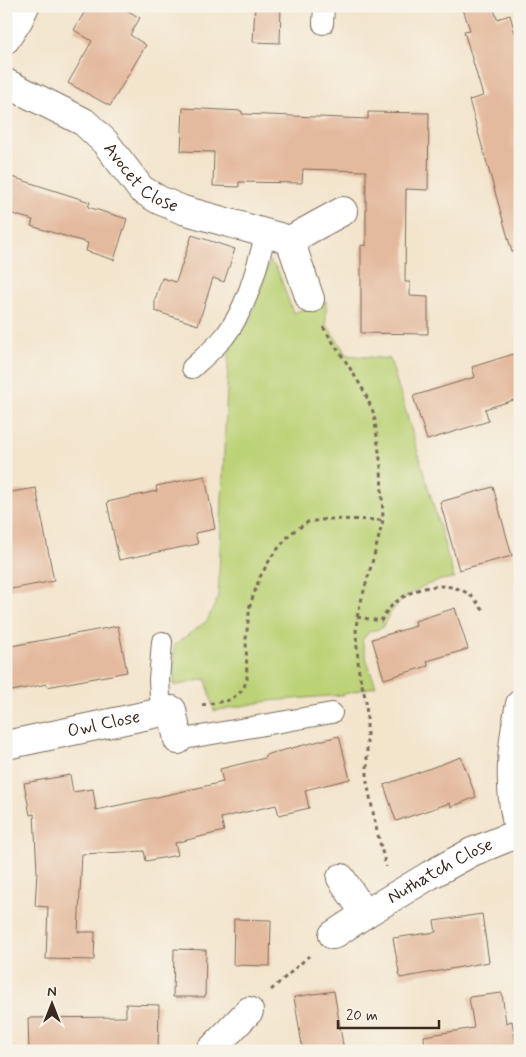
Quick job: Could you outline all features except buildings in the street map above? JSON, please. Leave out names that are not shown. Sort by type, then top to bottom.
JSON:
[{"type":"street","name":"Avocet Close","points":[[6,83],[84,122],[105,142],[141,189],[159,200],[183,210],[278,237]]},
{"type":"street","points":[[310,300],[278,237],[343,211]]},
{"type":"street","points":[[519,833],[512,794],[512,762],[516,719],[520,704]]},
{"type":"street","points":[[166,711],[178,740]]},
{"type":"street","name":"Owl Close","points":[[6,745],[166,711]]},
{"type":"street","name":"Nuthatch Close","points":[[334,934],[394,896],[472,852],[519,833]]},
{"type":"street","points":[[341,878],[365,914]]},
{"type":"street","points":[[216,1049],[248,1011]]},
{"type":"lane","points":[[192,368],[224,337],[237,318],[278,237]]},
{"type":"lane","points":[[162,642],[160,680],[166,711]]},
{"type":"lane","points":[[178,740],[332,713]]},
{"type":"path","points":[[310,300],[323,328],[364,391],[374,414],[381,466],[383,520],[357,617],[356,634],[359,673],[367,710],[367,782],[376,828],[394,896]]},
{"type":"path","points":[[166,711],[230,700],[243,690],[247,679],[246,639],[250,605],[260,577],[272,556],[291,533],[308,522],[328,519],[383,520]]},
{"type":"path","points":[[357,617],[381,621],[384,612],[402,598],[419,590],[439,585],[455,588],[476,599],[485,613]]},
{"type":"path","points":[[248,1011],[334,934]]},
{"type":"green space","points":[[270,261],[277,269],[293,313],[326,301],[326,324],[347,355],[390,359],[454,578],[428,584],[405,598],[392,611],[382,628],[369,632],[362,640],[368,665],[376,686],[341,695],[269,701],[214,711],[206,679],[174,686],[174,645],[207,621],[218,598],[229,344],[249,322]]}]
